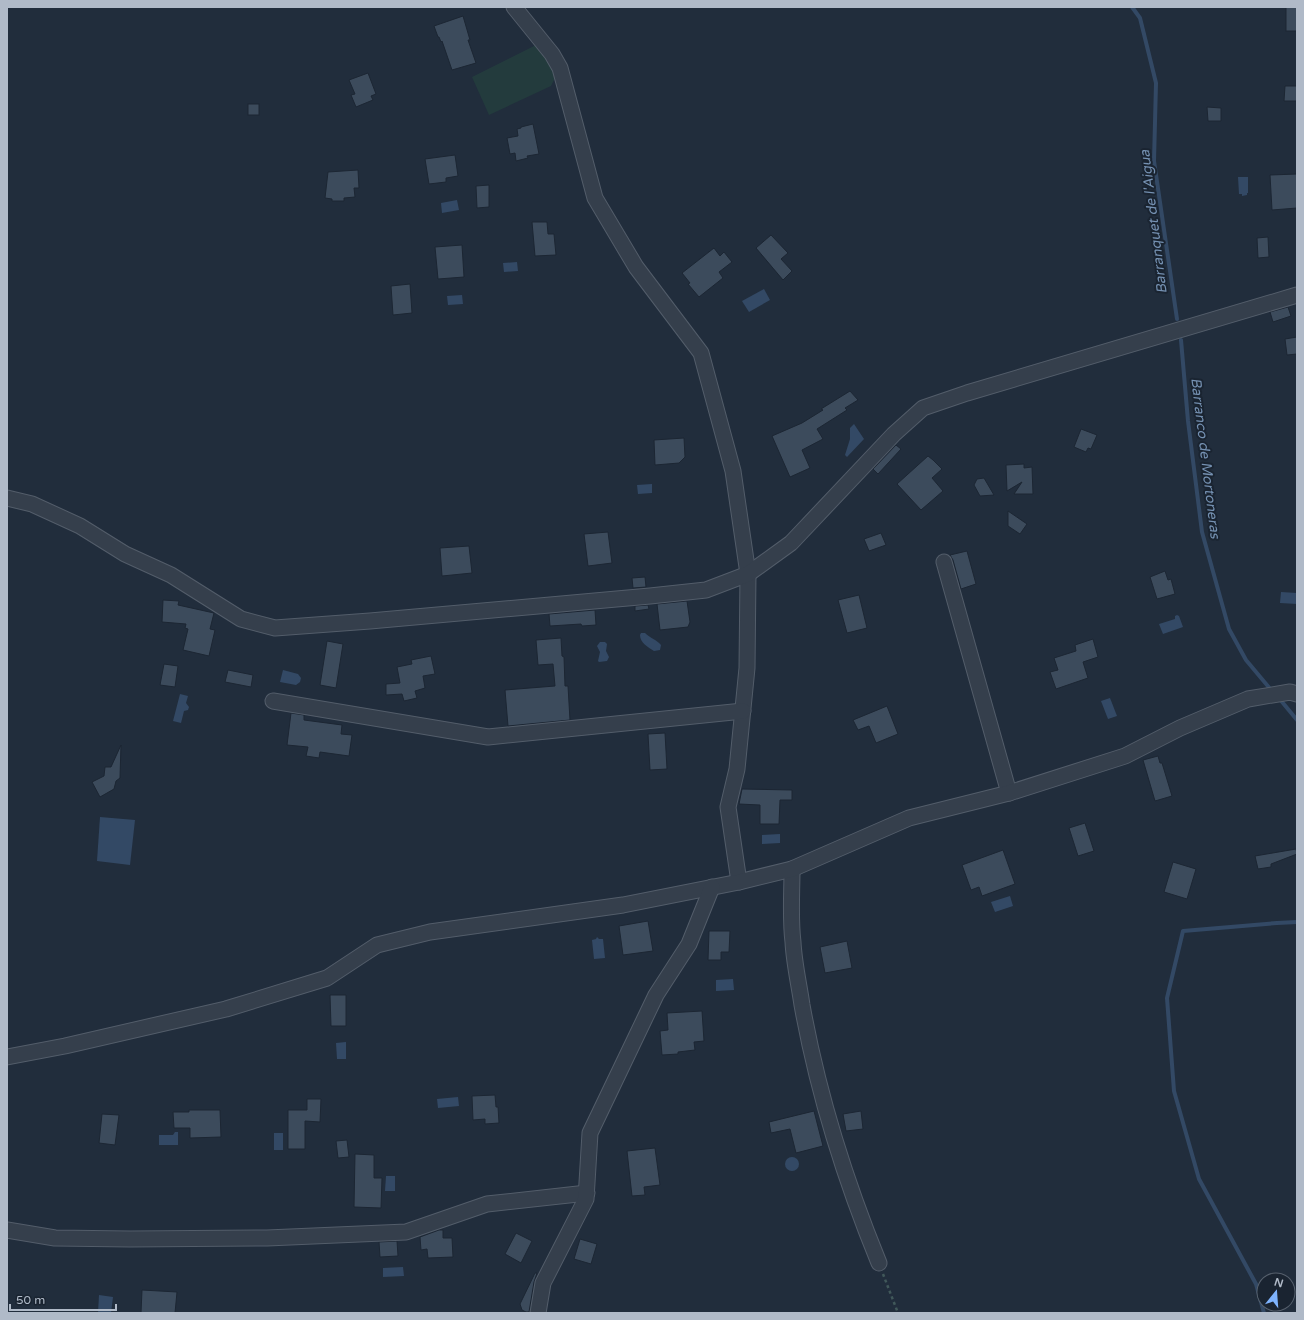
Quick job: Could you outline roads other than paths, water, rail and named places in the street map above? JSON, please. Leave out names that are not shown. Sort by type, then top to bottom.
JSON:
[{"type":"street","points":[[514,7],[552,54],[560,68],[595,198],[636,268],[701,354],[733,471],[748,574],[747,668],[737,768],[728,807],[739,882]]},
{"type":"street","points":[[7,498],[32,504],[80,526],[125,554],[171,576],[241,620],[275,628],[706,590],[748,574],[792,543],[894,434],[923,408],[967,393],[1297,295]]},
{"type":"street","points":[[944,562],[1008,793]]},
{"type":"street","points":[[7,1057],[65,1046],[226,1008],[313,983],[327,978],[376,945],[430,932],[623,905],[739,882],[792,869],[908,818],[1008,793],[1125,756],[1180,728],[1248,698],[1290,692],[1297,694]]},
{"type":"street","points":[[273,701],[488,737],[743,711]]},
{"type":"street","points":[[792,869],[792,942],[804,1015],[816,1072],[847,1178],[862,1222],[879,1263]]},
{"type":"street","points":[[538,1313],[543,1283],[586,1199],[590,1133],[656,995],[689,944],[712,887]]},
{"type":"street","points":[[7,1230],[55,1238],[130,1239],[267,1238],[406,1232],[487,1204],[587,1193]]},
{"type":"water","points":[[1238,177],[1248,177],[1247,195],[1242,196],[1242,194],[1239,194]]},
{"type":"water","points":[[457,200],[459,210],[442,213],[441,203]]},
{"type":"water","points":[[517,262],[518,271],[504,272],[503,263]]},
{"type":"water","points":[[764,289],[770,300],[749,312],[742,301]]},
{"type":"water","points":[[462,295],[463,304],[448,305],[447,296]]},
{"type":"water","points":[[854,424],[864,439],[847,457],[845,455],[850,439],[850,428]]},
{"type":"water","points":[[652,484],[652,493],[638,494],[637,485]]},
{"type":"water","points":[[1281,592],[1297,593],[1297,604],[1280,603]]},
{"type":"water","points":[[1175,616],[1179,616],[1183,627],[1163,634],[1159,624],[1175,619]]},
{"type":"water","points":[[641,633],[645,633],[659,643],[661,645],[660,650],[654,651],[645,644],[640,638]]},
{"type":"water","points":[[600,642],[605,642],[607,644],[606,651],[609,657],[607,661],[598,661],[600,652],[597,646]]},
{"type":"water","points":[[283,670],[298,674],[301,678],[300,682],[296,685],[280,682]]},
{"type":"water","points":[[180,694],[188,696],[186,703],[189,707],[188,710],[184,711],[181,723],[173,721]]},
{"type":"water","points":[[1110,698],[1117,716],[1108,719],[1101,701]]},
{"type":"water","points":[[100,817],[135,820],[130,865],[97,861]]},
{"type":"water","points":[[780,834],[780,843],[762,844],[762,835]]},
{"type":"water","points":[[1010,896],[1013,906],[995,912],[991,902]]},
{"type":"water","points":[[597,937],[599,939],[603,939],[605,958],[594,959],[592,940],[596,939]]},
{"type":"water","points":[[733,979],[734,990],[716,991],[716,980]]},
{"type":"water","points":[[346,1042],[346,1059],[337,1059],[336,1043]]},
{"type":"water","points":[[458,1097],[459,1106],[438,1108],[437,1099]]},
{"type":"water","points":[[175,1132],[178,1132],[178,1145],[159,1145],[159,1135],[173,1135]]},
{"type":"water","points":[[274,1133],[283,1133],[283,1150],[274,1150]]},
{"type":"water","points":[[789,1157],[795,1157],[799,1161],[799,1167],[795,1171],[789,1171],[785,1167],[785,1161]]},
{"type":"water","points":[[386,1176],[395,1176],[395,1191],[385,1191]]},
{"type":"water","points":[[403,1267],[404,1276],[383,1277],[383,1268]]},
{"type":"water","points":[[99,1295],[113,1297],[111,1313],[98,1313]]},
{"type":"waterway","name":"Barranquet de l'Aigua","points":[[1132,7],[1140,18],[1156,83],[1154,161],[1177,319]]},
{"type":"waterway","name":"Barranco de Mortoneras","points":[[1181,340],[1188,421],[1202,532],[1229,629],[1246,660],[1272,691]]},
{"type":"waterway","name":"Barranco de Mortoneras","points":[[1278,697],[1297,720]]},
{"type":"waterway","name":"Barranco de Mortoneras","points":[[1264,1313],[1256,1284],[1199,1179],[1174,1091],[1167,998],[1183,931],[1297,922]]}]
